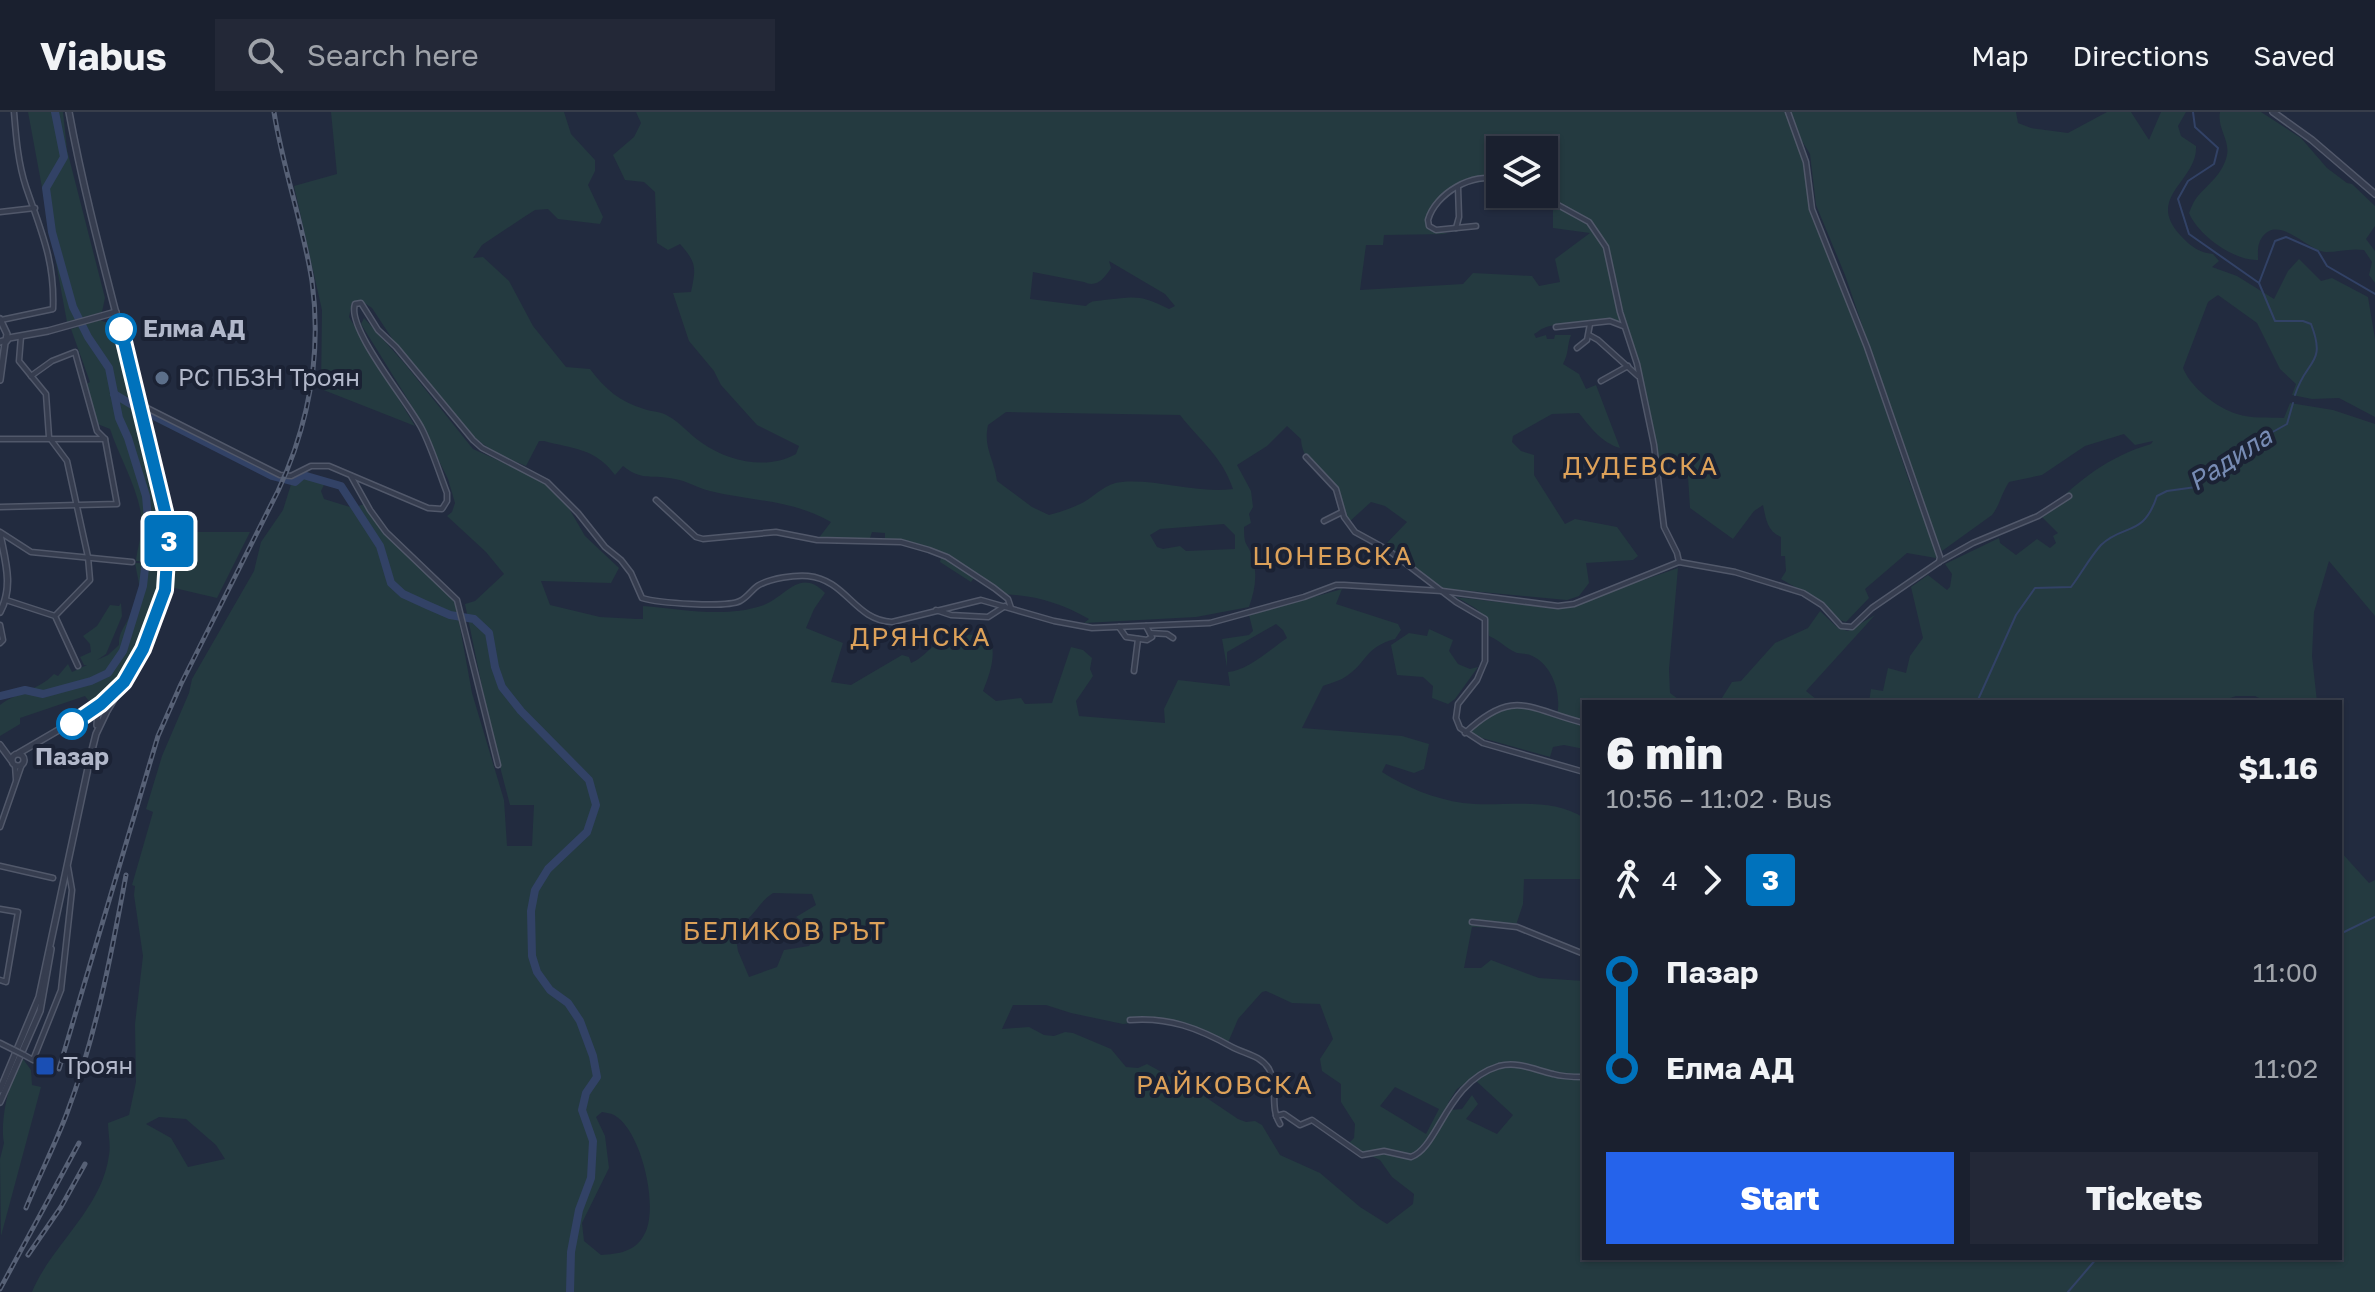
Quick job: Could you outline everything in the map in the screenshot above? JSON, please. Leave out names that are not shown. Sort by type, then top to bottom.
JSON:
[{"type":"street","points":[[14,112],[20,166],[52,262],[53,309],[1,319],[14,334],[29,334]]},
{"type":"street","points":[[69,112],[83,183],[169,528],[165,590],[160,606],[143,649],[124,682],[102,710],[96,734]]},
{"type":"street","points":[[1788,112],[1806,162],[1812,209],[1867,347],[1940,557],[1939,562]]},
{"type":"street","points":[[2273,112],[2312,140],[2375,194]]},
{"type":"street","points":[[1476,226],[1436,230],[1429,226],[1428,220],[1436,202],[1458,187],[1486,180]]},
{"type":"street","points":[[1456,229],[1459,217],[1458,187]]},
{"type":"street","points":[[1558,205],[1589,222],[1606,247],[1654,445],[1664,527],[1679,562]]},
{"type":"street","points":[[0,212],[35,208]]},
{"type":"street","points":[[138,404],[280,475],[291,476],[311,466],[334,467],[435,510],[442,509],[447,493],[422,430],[376,360],[354,319],[352,308],[361,303],[378,330],[396,347],[473,440],[482,448],[547,482],[578,513],[605,547],[621,560],[631,573],[642,598],[678,603],[728,604],[740,602],[762,584],[807,576],[837,587],[860,611],[881,621],[892,622],[981,600],[1073,625],[1119,627],[1222,620],[1336,585],[1442,591],[1558,606],[1574,604],[1679,562],[1735,572],[1803,593],[1814,598],[1841,626],[1852,627],[1880,602],[1939,562],[1973,543],[2038,516],[2069,496]]},
{"type":"street","points":[[3,341],[116,312]]},
{"type":"street","points":[[1556,327],[1610,321],[1619,322],[1625,327]]},
{"type":"street","points":[[1577,348],[1589,335],[1590,324]]},
{"type":"street","points":[[0,380],[7,329]]},
{"type":"street","points":[[1589,335],[1639,378]]},
{"type":"street","points":[[21,336],[19,361],[46,394],[51,440],[67,461],[88,557],[90,580],[55,616]]},
{"type":"street","points":[[0,507],[117,504],[105,439],[97,431],[75,352],[52,361],[31,376]]},
{"type":"street","points":[[1601,381],[1628,366]]},
{"type":"street","points":[[0,439],[105,439]]},
{"type":"street","points":[[1306,457],[1336,489],[1342,512],[1355,532],[1388,550],[1442,591],[1483,616],[1486,622],[1483,667],[1477,680],[1460,700],[1455,713],[1457,723],[1465,733],[1483,743],[1582,771]]},
{"type":"street","points":[[350,473],[386,532],[453,593],[460,606],[498,765]]},
{"type":"street","points":[[656,500],[696,537],[703,539],[776,532],[817,540],[901,542],[929,550],[947,557],[994,588],[1008,599],[1008,607]]},
{"type":"street","points":[[1324,521],[1342,512]]},
{"type":"street","points":[[0,533],[31,552],[132,562]]},
{"type":"street","points":[[0,533],[7,569],[6,600],[0,612]]},
{"type":"street","points":[[6,600],[55,616],[78,666]]},
{"type":"street","points":[[936,609],[951,615],[988,617],[1008,607]]},
{"type":"street","points":[[0,625],[2,642]]},
{"type":"street","points":[[1119,627],[1126,637],[1149,640],[1152,637],[1146,626]]},
{"type":"street","points":[[1150,633],[1167,634],[1173,638]]},
{"type":"street","points":[[1134,671],[1138,639]]},
{"type":"street","points":[[1465,733],[1490,712],[1514,704],[1582,722]]},
{"type":"street","points":[[0,827],[16,781],[18,759],[82,718],[102,710]]},
{"type":"street","points":[[0,1090],[35,1009],[102,710]]},
{"type":"street","points":[[82,718],[92,718],[97,724]]},
{"type":"street","points":[[0,1043],[33,1060],[61,990],[72,890],[67,861]]},
{"type":"street","points":[[0,866],[53,878]]},
{"type":"street","points":[[0,909],[18,912],[6,982],[0,980]]},
{"type":"street","points":[[1472,922],[1517,927],[1582,953]]},
{"type":"street","points":[[0,1102],[44,998],[51,940]]},
{"type":"street","points":[[1130,1020],[1161,1019],[1184,1024],[1257,1057],[1273,1078],[1276,1116],[1280,1124]]},
{"type":"street","points":[[1276,1116],[1287,1115],[1298,1125],[1312,1120],[1362,1155],[1384,1151],[1411,1157],[1424,1148],[1461,1090],[1483,1073],[1499,1066],[1524,1065],[1564,1076],[1582,1077]]},
{"type":"green space","points":[[28,112],[63,112],[67,150],[105,298],[102,312],[67,322]]},
{"type":"green space","points":[[331,112],[564,112],[571,134],[595,160],[595,171],[588,185],[603,217],[600,224],[558,219],[548,209],[535,210],[482,245],[473,258],[483,257],[509,281],[533,326],[566,367],[590,369],[620,399],[665,414],[713,450],[749,462],[773,462],[796,454],[799,446],[757,425],[721,385],[714,371],[689,341],[673,293],[691,292],[694,271],[690,256],[680,244],[668,250],[657,243],[655,192],[644,182],[625,180],[613,155],[634,137],[641,123],[636,112],[2016,112],[2018,123],[2068,133],[2107,112],[2131,112],[2149,140],[2161,112],[2186,112],[2178,126],[2181,136],[2196,146],[2194,158],[2170,200],[2168,210],[2171,222],[2184,240],[2200,251],[2213,254],[2219,261],[2212,267],[2237,276],[2274,299],[2288,271],[2299,259],[2321,281],[2332,278],[2368,297],[2375,339],[2375,417],[2339,398],[2312,399],[2292,395],[2296,384],[2280,369],[2257,323],[2218,295],[2208,302],[2183,368],[2192,383],[2206,396],[2237,414],[2284,418],[2290,403],[2333,410],[2375,424],[2375,616],[2329,561],[2314,612],[2312,656],[2317,700],[2263,700],[2255,696],[2236,696],[2224,700],[1869,700],[1871,689],[1883,691],[1888,668],[1906,673],[1910,656],[1923,638],[1911,587],[1928,575],[1947,590],[1952,574],[1945,564],[1999,538],[2000,543],[2016,555],[2037,539],[2050,548],[2056,543],[2053,536],[2058,533],[2042,517],[2105,464],[2153,441],[2135,445],[2124,434],[2085,446],[2042,475],[2009,482],[1992,515],[1942,551],[1845,275],[1816,205],[1810,154],[1802,141],[1809,161],[1814,208],[1848,296],[1908,478],[1936,551],[1936,558],[1907,553],[1865,589],[1869,598],[1846,622],[1839,620],[1821,602],[1781,579],[1786,571],[1785,556],[1781,556],[1781,537],[1770,528],[1763,505],[1754,511],[1733,539],[1690,508],[1687,461],[1657,465],[1639,371],[1610,273],[1621,323],[1595,321],[1559,324],[1534,334],[1536,338],[1546,335],[1547,339],[1554,339],[1555,335],[1571,335],[1563,364],[1579,374],[1586,389],[1596,385],[1620,448],[1602,438],[1579,413],[1552,414],[1513,436],[1512,442],[1521,451],[1534,455],[1534,475],[1565,524],[1575,519],[1617,527],[1638,556],[1633,560],[1586,563],[1589,583],[1579,596],[1567,600],[1439,588],[1384,546],[1407,522],[1385,506],[1371,502],[1349,522],[1335,485],[1308,458],[1301,439],[1287,426],[1267,446],[1237,465],[1251,491],[1253,507],[1249,514],[1251,523],[1244,527],[1245,541],[1255,569],[1249,607],[1196,617],[1084,623],[1089,619],[1057,604],[1000,594],[978,573],[971,575],[974,578],[971,582],[940,562],[942,553],[885,539],[885,533],[872,532],[870,538],[818,539],[831,522],[802,509],[710,491],[675,479],[642,476],[623,466],[615,475],[592,454],[544,441],[539,441],[526,466],[511,460],[472,435],[395,343],[372,308],[360,300],[352,303],[349,317],[415,426],[321,389],[322,310],[294,186],[337,174]],"holes":[[[1486,136],[1558,136],[1558,208],[1553,208],[1553,228],[1590,233],[1555,259],[1560,282],[1539,286],[1532,276],[1473,273],[1463,284],[1360,290],[1366,245],[1383,245],[1384,235],[1448,234],[1430,230],[1429,216],[1433,205],[1451,191],[1486,181]],[[1109,261],[1165,294],[1175,306],[1169,309],[1137,298],[1094,301],[1086,306],[1030,299],[1033,272],[1092,284],[1103,279],[1111,268]],[[1006,412],[1180,415],[1217,458],[1233,489],[1205,490],[1122,482],[1106,487],[1084,502],[1049,515],[1032,507],[997,481],[988,447],[988,425]],[[1224,524],[1235,535],[1235,549],[1186,551],[1180,546],[1157,547],[1150,535],[1160,529]]]},
{"type":"green space","points":[[2220,112],[2261,112],[2301,138],[2327,168],[2352,184],[2375,206],[2375,226],[2366,239],[2375,251],[2375,283],[2369,275],[2372,262],[2364,250],[2326,252],[2277,230],[2270,231],[2261,239],[2258,260],[2249,259],[2228,251],[2200,230],[2189,213],[2197,198],[2219,173],[2227,155]]},
{"type":"green space","points":[[364,318],[473,449],[556,486],[585,536],[619,568],[611,583],[541,581],[550,605],[600,617],[643,619],[643,606],[702,612],[747,610],[770,602],[800,583],[807,583],[825,593],[806,628],[843,643],[831,682],[851,685],[902,655],[909,657],[911,663],[948,638],[988,634],[993,656],[983,691],[996,701],[1021,698],[1025,704],[1052,703],[1071,647],[1083,650],[1092,658],[1090,669],[1093,676],[1076,701],[1079,716],[1165,723],[1164,709],[1178,680],[1230,686],[1228,672],[1251,664],[1287,638],[1276,624],[1227,652],[1227,667],[1222,639],[1249,635],[1253,631],[1249,615],[1342,589],[1336,604],[1398,624],[1401,630],[1395,639],[1372,650],[1346,677],[1323,686],[1302,728],[1402,736],[1429,744],[1424,769],[1414,773],[1386,764],[1382,772],[1431,795],[1463,803],[1540,804],[1582,817],[1582,879],[1524,879],[1523,904],[1515,928],[1472,927],[1464,968],[1481,968],[1491,960],[1539,978],[1582,981],[1582,1075],[1555,1074],[1560,1079],[1582,1078],[1582,1260],[2342,1260],[2342,853],[2369,883],[2375,880],[2375,1292],[32,1292],[51,1258],[97,1192],[109,1155],[108,1123],[129,1115],[136,1082],[135,1024],[143,956],[135,886],[132,885],[153,812],[146,809],[162,756],[192,679],[254,571],[261,542],[283,510],[293,478],[307,477],[325,483],[321,491],[324,499],[353,508],[364,504],[384,533],[455,600],[472,693],[504,800],[507,846],[532,846],[534,805],[510,805],[465,604],[475,601],[504,574],[486,552],[447,516],[455,503],[448,479],[410,403],[361,324]],"holes":[[[773,893],[812,894],[816,905],[796,917],[818,932],[809,946],[784,950],[777,967],[749,977],[738,951],[734,927],[746,921]],[[1262,992],[1292,1003],[1320,1004],[1333,1039],[1320,1059],[1322,1071],[1341,1084],[1341,1102],[1355,1124],[1354,1138],[1347,1145],[1380,1160],[1392,1177],[1414,1194],[1413,1204],[1387,1224],[1360,1207],[1320,1173],[1280,1155],[1262,1125],[1238,1119],[1198,1092],[1147,1064],[1138,1068],[1126,1067],[1111,1049],[1073,1033],[1054,1036],[1044,1035],[1029,1027],[1002,1029],[1013,1005],[1046,1005],[1123,1024],[1148,1021],[1180,1024],[1214,1035],[1227,1045],[1238,1019]],[[1475,1080],[1513,1115],[1497,1134],[1466,1119],[1478,1104],[1472,1095],[1462,1109],[1450,1110],[1448,1103],[1457,1089]],[[1395,1087],[1439,1109],[1426,1134],[1380,1106]],[[602,1112],[614,1115],[624,1123],[640,1152],[649,1189],[650,1207],[644,1235],[631,1249],[620,1253],[601,1255],[584,1241],[582,1223],[609,1168],[605,1136],[596,1117]],[[159,1117],[186,1119],[216,1145],[225,1159],[188,1167],[171,1138],[146,1124]]]},
{"type":"green space","points":[[100,320],[110,326],[136,417],[163,533],[160,562],[136,561],[142,524],[138,500],[110,429],[95,423],[85,385],[90,382],[71,329]]},
{"type":"green space","points":[[148,410],[277,474],[274,478],[161,424],[146,414]]},
{"type":"green space","points":[[177,532],[250,532],[217,598],[170,587],[173,535]]},
{"type":"green space","points":[[135,563],[160,564],[156,598],[130,663],[112,690],[98,701],[88,700],[85,696],[20,718],[20,724],[0,736],[0,705],[42,684],[54,674],[58,676],[68,664],[72,672],[87,665],[80,657],[91,652],[90,644],[83,636],[97,626],[110,605],[119,606],[121,603],[122,616],[106,654],[97,660],[108,655],[119,645],[140,589]]},
{"type":"green space","points":[[1678,568],[1669,669],[1670,693],[1679,700],[1582,700],[1582,749],[1564,745],[1553,747],[1550,757],[1482,738],[1466,729],[1509,705],[1530,706],[1557,715],[1558,698],[1550,672],[1538,659],[1517,653],[1489,636],[1486,621],[1479,612],[1456,597],[1559,609]]},
{"type":"green space","points":[[1820,611],[1838,628],[1848,631],[1875,615],[1806,691],[1815,700],[1721,700],[1732,682],[1741,681],[1775,643],[1808,628]]},
{"type":"green space","points":[[1429,629],[1453,640],[1449,651],[1458,664],[1470,669],[1478,667],[1448,704],[1432,698],[1433,686],[1423,677],[1397,675],[1391,645],[1409,633],[1427,636]]},
{"type":"green space","points":[[23,1059],[31,1070],[32,1085],[41,1087],[1,1236],[0,1159],[4,1143],[4,1112],[9,1089]]},
{"type":"waterway","points":[[0,696],[25,690],[43,694],[108,673],[123,651],[143,586],[149,531],[146,496],[119,418],[109,368],[73,307],[52,232],[46,188],[64,157],[55,112]]},
{"type":"waterway","points":[[2193,112],[2195,127],[2218,148],[2214,164],[2188,181],[2178,199],[2189,234],[2259,283],[2275,241],[2286,237],[2318,251],[2327,266],[2375,294]]},
{"type":"waterway","name":"Радила","points":[[2259,283],[2275,321],[2311,324],[2316,355],[2295,395]]},
{"type":"waterway","points":[[114,394],[134,406]]},
{"type":"waterway","name":"Радила","points":[[1978,700],[2016,615],[2035,588],[2071,587],[2101,545],[2146,518],[2157,496],[2167,491],[2196,487],[2217,463],[2287,424],[2293,403]]},
{"type":"waterway","points":[[146,412],[272,476],[295,482],[303,475],[341,486],[380,546],[391,583],[403,594],[450,615],[474,619],[489,633],[502,687],[521,711],[589,780],[596,805],[587,832],[548,869],[535,890],[531,911],[532,956],[537,972],[550,990],[568,1003],[580,1021],[597,1077],[586,1093],[582,1110],[593,1141],[591,1178],[579,1210],[571,1252],[570,1292]]},
{"type":"waterway","points":[[2342,933],[2375,917]]},
{"type":"waterway","points":[[2068,1292],[2095,1260]]},
{"type":"railway","points":[[59,1069],[158,736],[278,491],[305,415],[314,362],[315,309],[304,239],[274,112]]},
{"type":"railway","points":[[26,1208],[62,1125],[86,1055],[126,875]]},
{"type":"railway","points":[[0,1289],[79,1143]]},
{"type":"railway","points":[[28,1255],[61,1207],[85,1164]]},
{"type":"bus line","name":"3","points":[[72,724],[101,704],[134,668],[165,590],[169,528],[121,329]]},
{"type":"place","name":"Елма АД","points":[[121,329]]},
{"type":"place","name":"РС ПБЗН Троян","points":[[162,378]]},
{"type":"place","name":"Пазар","points":[[72,724]]},
{"type":"place","name":"Троян","points":[[45,1066]]},
{"type":"district","name":"ДУДЕВСКА","points":[[1641,466]]},
{"type":"district","name":"ЦОНЕВСКА","points":[[1333,556]]},
{"type":"district","name":"ДРЯНСКА","points":[[921,637]]},
{"type":"district","name":"БЕЛИКОВ РЪТ","points":[[785,931]]},
{"type":"district","name":"РАЙКОВСКА","points":[[1225,1085]]}]
